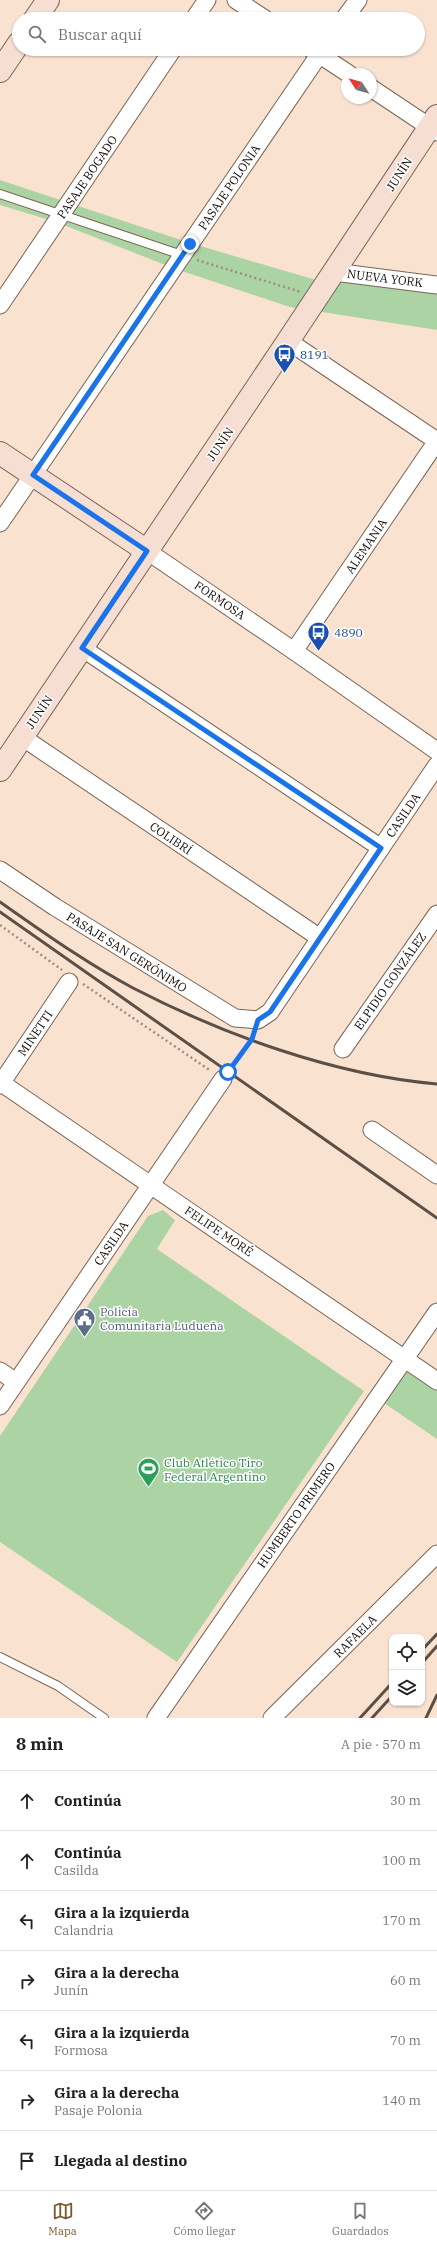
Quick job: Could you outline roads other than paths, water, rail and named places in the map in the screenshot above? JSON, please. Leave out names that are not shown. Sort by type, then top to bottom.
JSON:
[{"type":"main road","points":[[40,12],[48,0]]},
{"type":"main road","name":"JUNÍN","points":[[0,770],[434,125]]},
{"type":"main road","name":"FORMOSA","points":[[0,453],[147,551]]},
{"type":"street","points":[[199,12],[207,0]]},
{"type":"street","points":[[236,0],[254,12]]},
{"type":"street","points":[[349,12],[358,0]]},
{"type":"street","name":"PASAJE BOGADO","points":[[0,305],[168,56]]},
{"type":"street","name":"PASAJE POLONIA","points":[[0,523],[315,56]]},
{"type":"street","points":[[325,56],[341,68]]},
{"type":"street","points":[[377,92],[434,125]]},
{"type":"street","name":"NUEVA YORK","points":[[334,272],[437,285]]},
{"type":"street","points":[[288,341],[437,441]]},
{"type":"street","name":"ALEMANIA","points":[[294,651],[437,441]]},
{"type":"street","name":"FORMOSA","points":[[147,551],[437,751]]},
{"type":"street","points":[[82,648],[381,848]]},
{"type":"street","name":"COLIBRÍ","points":[[22,737],[320,938]]},
{"type":"street","name":"CASILDA","points":[[258,1020],[270,1012],[437,765]]},
{"type":"street","name":"PASAJE SAN GERÓNIMO","points":[[0,870],[55,907],[235,1018],[258,1020]]},
{"type":"street","name":"ELPIDIO GONZÁLEZ","points":[[343,1049],[437,914]]},
{"type":"street","name":"MINETTI","points":[[0,1083],[71,978]]},
{"type":"street","name":"CASILDA","points":[[0,1406],[223,1080]]},
{"type":"street","name":"FELIPE MORÉ","points":[[0,1083],[437,1381]]},
{"type":"street","points":[[372,1130],[437,1175]]},
{"type":"street","name":"HUMBERTO PRIMERO","points":[[156,1718],[437,1312]]},
{"type":"street","points":[[0,1371],[16,1382]]},
{"type":"street","name":"RAFAELA","points":[[272,1718],[437,1554]]},
{"type":"lane","points":[[0,194],[62,213],[182,255]]},
{"type":"lane","points":[[0,1657],[58,1686],[104,1718]]},
{"type":"railway","points":[[0,902],[98,968],[133,988],[204,1022],[242,1037],[320,1062],[359,1072],[437,1084]]},
{"type":"railway","points":[[0,912],[437,1218]]},
{"type":"railway","points":[[425,1647],[437,1634]]},
{"type":"railway","points":[[425,1660],[437,1646]]},
{"type":"railway","points":[[360,1718],[389,1686]]},
{"type":"railway","points":[[426,1718],[437,1695]]},
{"type":"railway","points":[[372,1718],[389,1699]]},
{"type":"place","name":"8191","points":[[285,374]]},
{"type":"place","name":"4890","points":[[318,652]]},
{"type":"place","name":"Policía Comunitaria Ludueña","points":[[85,1338]]},
{"type":"place","name":"Club Atlético Tiro Federal Argentino","points":[[148,1488]]}]
